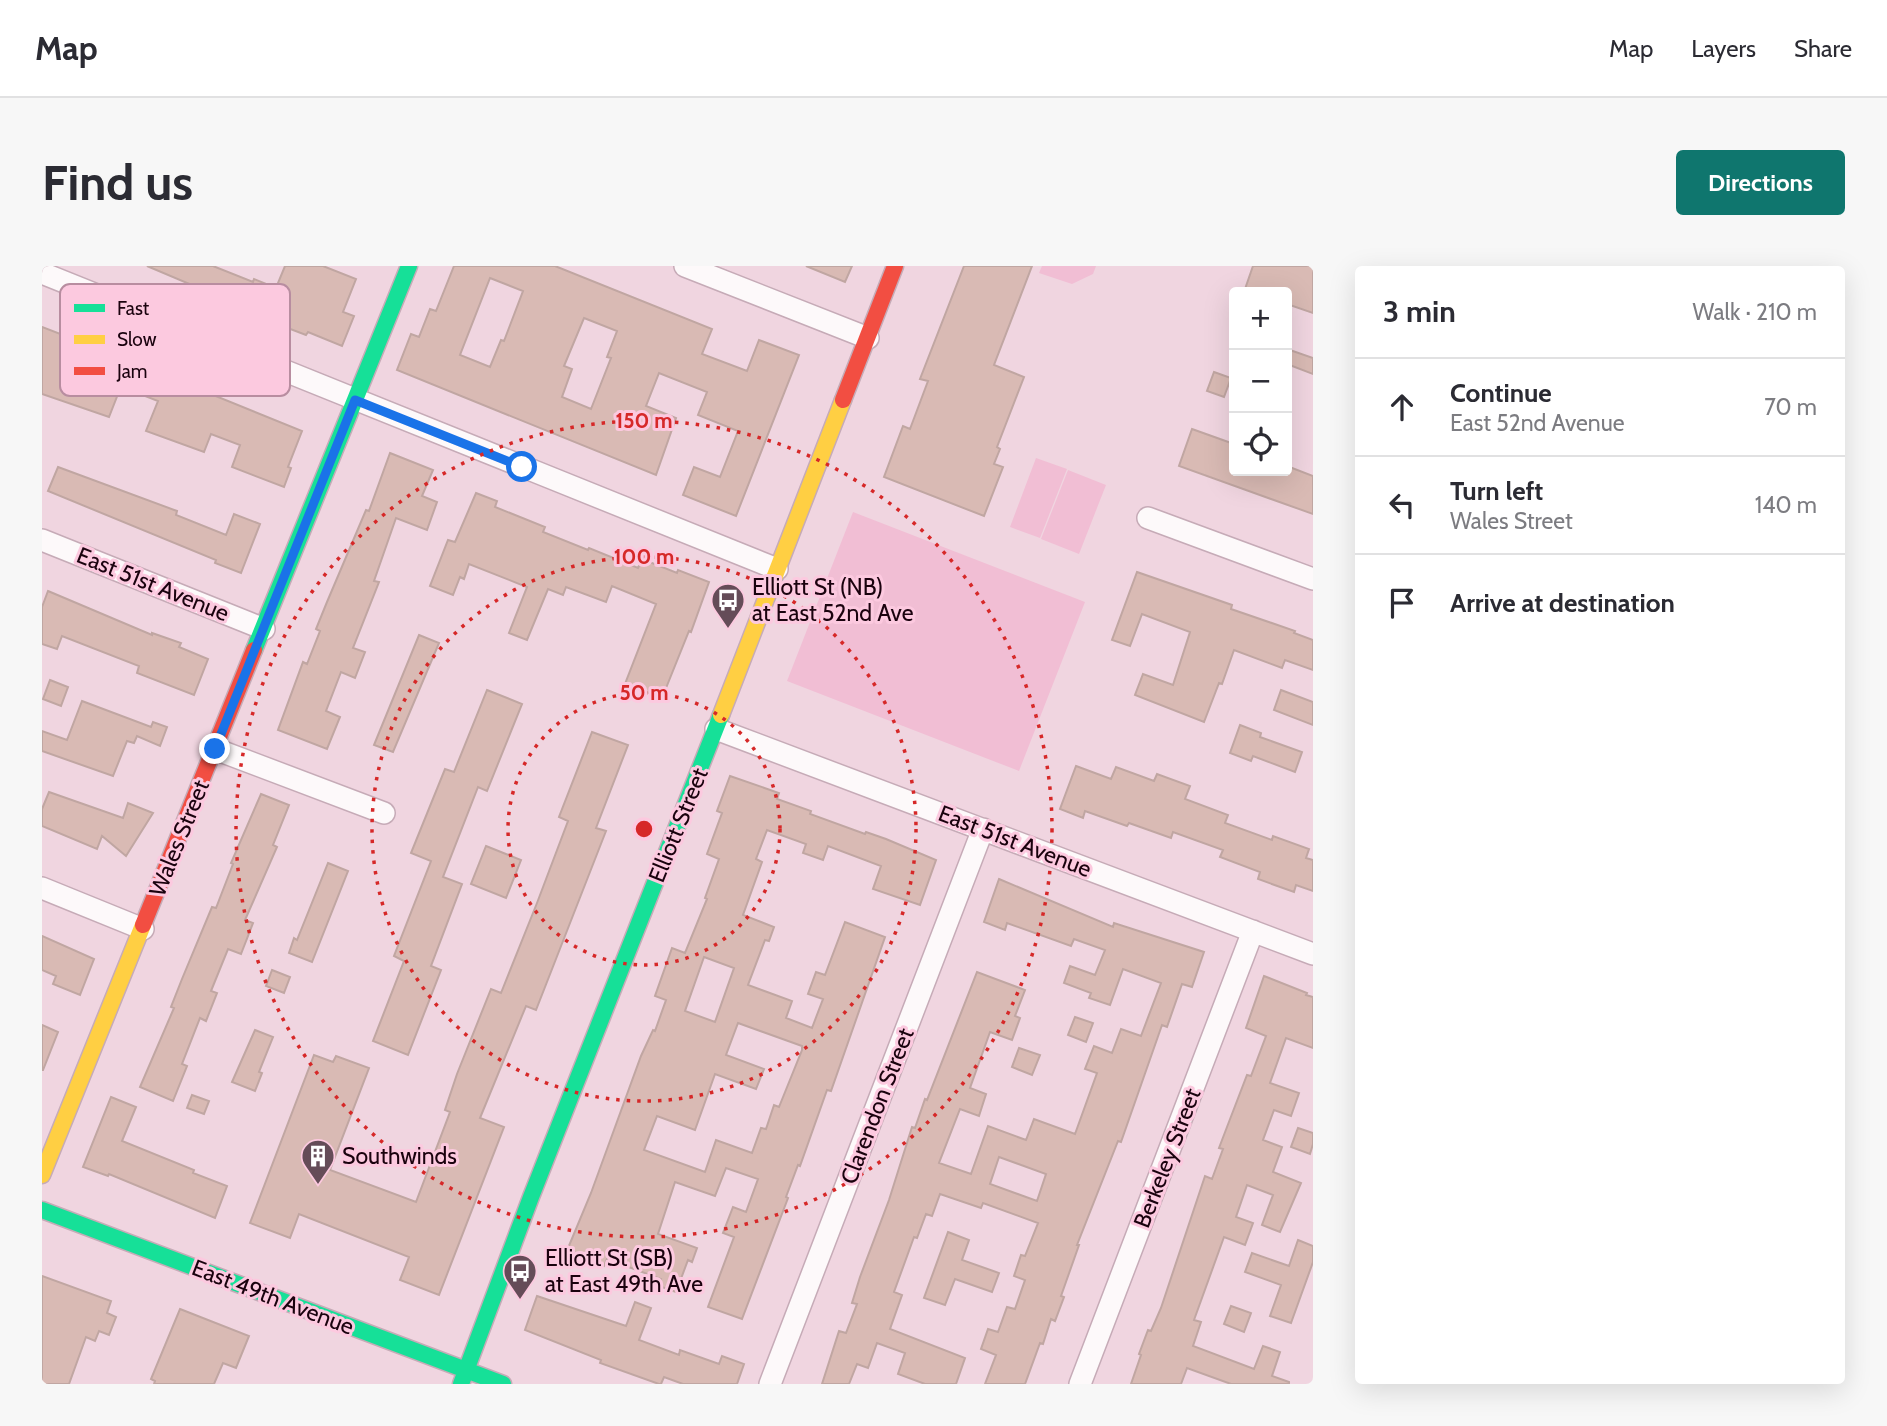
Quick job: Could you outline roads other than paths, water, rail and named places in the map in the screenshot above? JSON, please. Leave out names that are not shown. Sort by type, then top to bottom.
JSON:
[{"type":"street","name":"Wales Street","points":[[42,1175],[409,266]]},
{"type":"street","points":[[685,266],[868,338]]},
{"type":"street","name":"Elliott Street","points":[[463,1377],[895,266]]},
{"type":"street","points":[[42,273],[69,284]]},
{"type":"street","points":[[290,374],[777,569]]},
{"type":"street","points":[[1148,518],[1313,579]]},
{"type":"street","name":"East 51st Avenue","points":[[42,540],[264,629]]},
{"type":"street","name":"East 51st Avenue","points":[[716,729],[1313,954]]},
{"type":"street","points":[[215,749],[384,813]]},
{"type":"street","name":"Clarendon Street","points":[[770,1384],[983,829]]},
{"type":"street","points":[[42,888],[143,929]]},
{"type":"street","name":"Berkeley Street","points":[[1080,1384],[1254,931]]},
{"type":"street","name":"East 49th Avenue","points":[[42,1210],[463,1377],[503,1384]]},
{"type":"place","name":"Elliott St (NB) at East 52nd Ave","points":[[728,630]]},
{"type":"place","name":"Southwinds","points":[[318,1186]]},
{"type":"place","name":"Elliott St (SB) at East 49th Ave","points":[[520,1301]]}]
